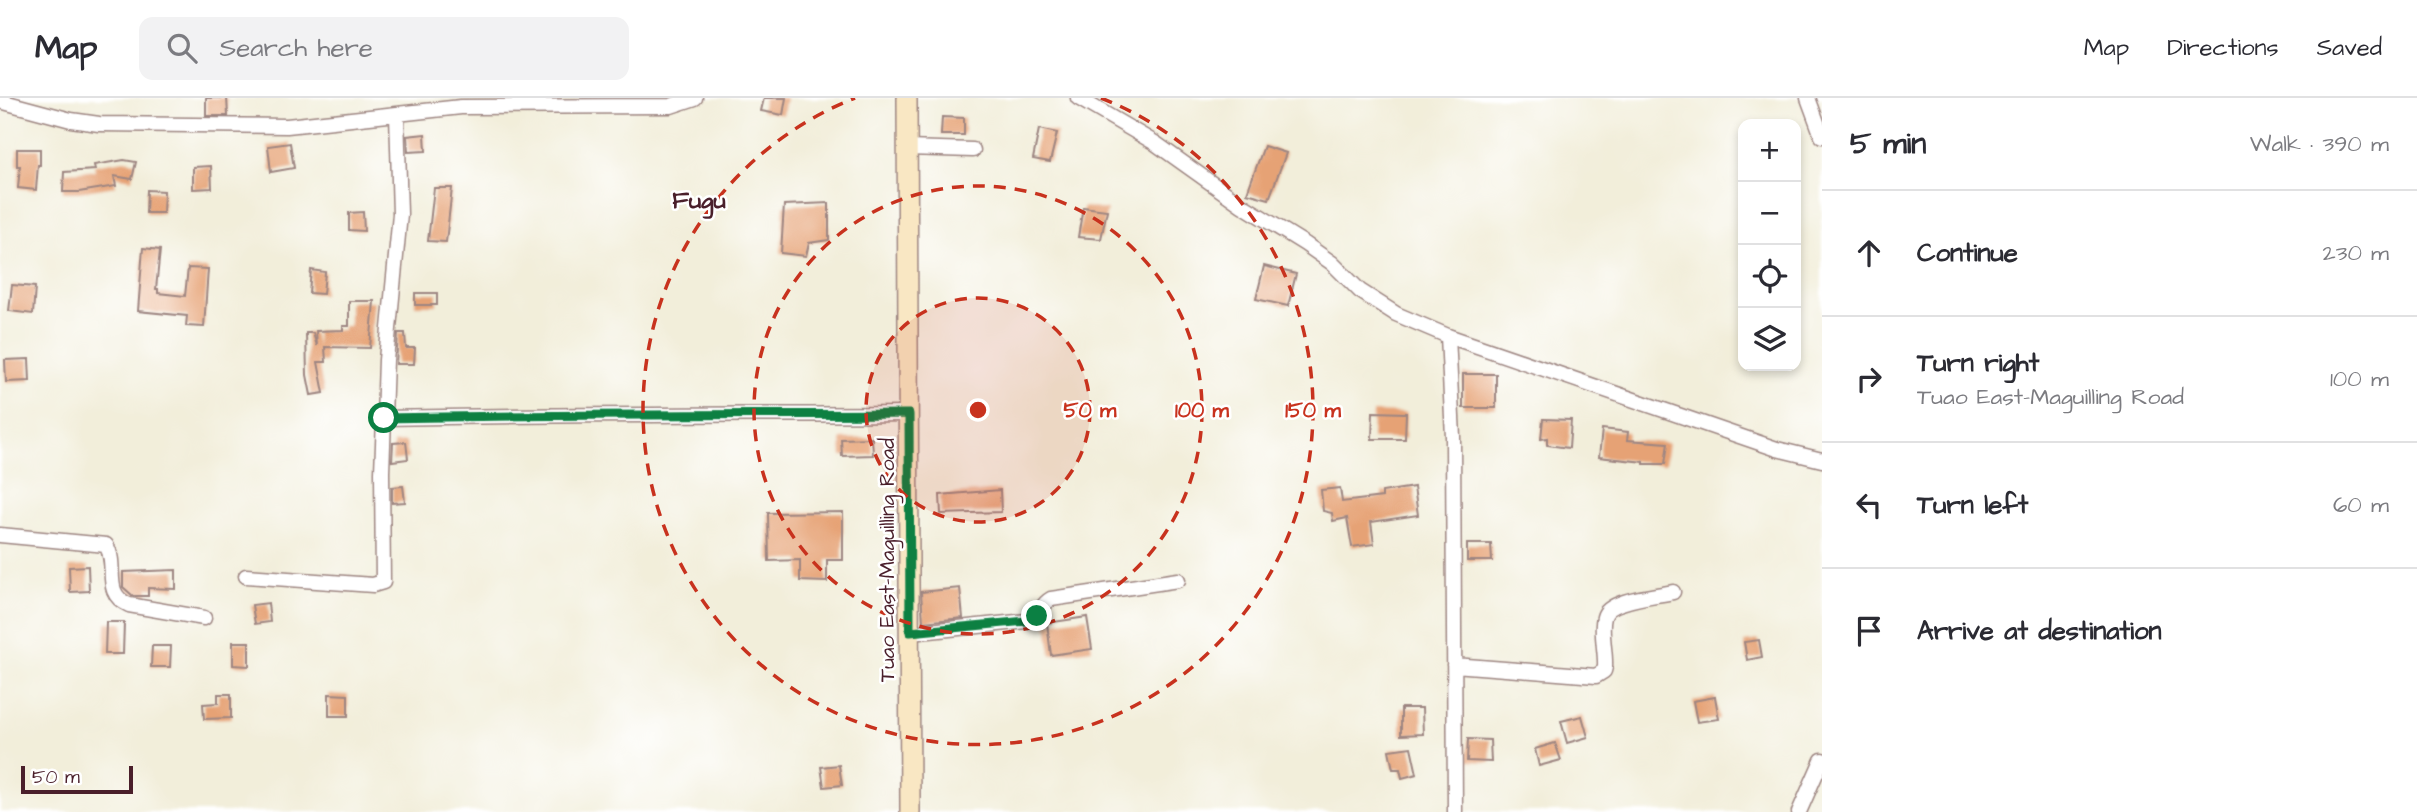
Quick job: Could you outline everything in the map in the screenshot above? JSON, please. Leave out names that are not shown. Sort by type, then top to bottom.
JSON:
[{"type":"main road","name":"Tuao East-Maguilling Road","points":[[907,98],[910,812]]},
{"type":"street","points":[[0,101],[71,120],[99,124],[287,126],[461,107],[656,102],[671,106],[695,98]]},
{"type":"street","points":[[1078,98],[1155,144],[1242,205],[1297,239],[1332,263],[1360,291],[1396,314],[1448,336],[1777,449],[1822,460]]},
{"type":"street","points":[[1808,98],[1822,136]]},
{"type":"street","points":[[246,576],[373,585],[383,582],[382,472],[386,360],[400,214],[397,114]]},
{"type":"street","points":[[906,148],[973,150]]},
{"type":"street","points":[[1448,336],[1453,437],[1455,812]]},
{"type":"street","points":[[384,418],[593,414],[909,414]]},
{"type":"street","points":[[0,535],[106,545],[111,556],[113,589],[120,601],[129,605],[204,618]]},
{"type":"street","points":[[910,632],[1027,621],[1037,616],[1043,604],[1051,599],[1178,580]]},
{"type":"street","points":[[1454,666],[1589,676],[1601,674],[1605,667],[1603,618],[1607,610],[1616,604],[1673,592]]},
{"type":"street","points":[[1799,812],[1822,760]]},
{"type":"building","points":[[206,98],[227,98],[228,116],[206,116]]},
{"type":"building","points":[[764,98],[786,98],[783,115],[761,111]]},
{"type":"building","points":[[942,117],[964,118],[964,135],[941,135]]},
{"type":"building","points":[[1039,129],[1057,133],[1050,162],[1033,159]]},
{"type":"building","points":[[425,134],[426,151],[408,152],[407,136]]},
{"type":"building","points":[[290,143],[294,168],[271,172],[268,146]]},
{"type":"building","points":[[1264,146],[1286,153],[1269,199],[1247,193]]},
{"type":"building","points":[[17,149],[40,149],[36,190],[18,188],[20,166],[17,166]]},
{"type":"building","points":[[124,160],[136,162],[132,179],[114,176],[116,186],[63,192],[64,172],[95,170],[94,165]]},
{"type":"building","points":[[211,166],[212,188],[193,189],[193,167]]},
{"type":"building","points":[[434,188],[452,188],[446,242],[428,241]]},
{"type":"building","points":[[147,190],[164,191],[163,213],[146,213]]},
{"type":"building","points":[[829,203],[829,240],[809,243],[806,256],[781,253],[784,205]]},
{"type":"building","points":[[1083,207],[1107,210],[1101,239],[1078,237]]},
{"type":"building","points":[[363,212],[364,231],[349,230],[349,213]]},
{"type":"building","points":[[143,248],[160,250],[156,289],[158,293],[185,296],[188,268],[208,269],[204,327],[186,326],[187,316],[138,311]]},
{"type":"building","points":[[1264,266],[1296,274],[1288,306],[1256,299]]},
{"type":"building","points":[[311,270],[325,272],[323,294],[309,293]]},
{"type":"building","points":[[12,285],[35,287],[33,314],[9,311]]},
{"type":"building","points":[[415,293],[437,293],[437,305],[415,305]]},
{"type":"building","points":[[349,301],[374,301],[370,348],[325,347],[326,362],[318,362],[324,393],[311,395],[307,375],[306,333],[313,333],[317,346],[316,331],[343,330],[343,326],[349,326]]},
{"type":"building","points":[[398,333],[405,333],[406,348],[415,348],[414,364],[396,364]]},
{"type":"building","points":[[29,359],[30,381],[6,382],[5,360]]},
{"type":"building","points":[[1463,374],[1496,374],[1496,408],[1463,408]]},
{"type":"building","points":[[1373,412],[1406,413],[1405,439],[1372,439]]},
{"type":"building","points":[[1543,419],[1571,420],[1569,448],[1547,445],[1547,438],[1541,439]]},
{"type":"building","points":[[1602,429],[1628,432],[1627,440],[1668,443],[1665,464],[1644,464],[1599,457]]},
{"type":"building","points":[[872,438],[873,455],[842,456],[841,439]]},
{"type":"building","points":[[406,442],[408,459],[392,461],[393,443]]},
{"type":"building","points":[[403,486],[405,502],[392,503],[392,487]]},
{"type":"building","points":[[1414,487],[1418,515],[1371,522],[1374,544],[1352,547],[1347,518],[1333,521],[1332,513],[1323,511],[1321,490],[1340,488],[1342,502],[1382,497],[1382,492]]},
{"type":"building","points":[[1000,490],[1001,512],[941,514],[940,495]]},
{"type":"building","points":[[843,512],[843,560],[827,560],[827,582],[800,581],[800,560],[769,561],[768,513]]},
{"type":"building","points":[[1467,544],[1491,544],[1492,561],[1467,561]]},
{"type":"building","points":[[88,566],[89,591],[70,592],[69,567]]},
{"type":"building","points":[[176,570],[176,589],[148,588],[148,596],[133,596],[123,587],[123,572]]},
{"type":"building","points":[[960,588],[963,618],[923,622],[921,592]]},
{"type":"building","points":[[268,603],[270,622],[255,624],[252,605]]},
{"type":"building","points":[[1087,617],[1092,649],[1051,655],[1047,623]]},
{"type":"building","points":[[106,622],[124,622],[123,654],[105,654]]},
{"type":"building","points":[[1759,640],[1762,657],[1747,660],[1744,642]]},
{"type":"building","points":[[233,642],[249,642],[249,666],[233,665]]},
{"type":"building","points":[[152,646],[171,646],[170,667],[151,667]]},
{"type":"building","points":[[218,694],[231,694],[231,718],[204,719],[203,704],[218,703]]},
{"type":"building","points":[[329,694],[348,695],[348,716],[329,716]]},
{"type":"building","points":[[1715,697],[1719,719],[1697,722],[1693,701]]},
{"type":"building","points":[[1401,708],[1422,708],[1423,734],[1401,735]]},
{"type":"building","points":[[1582,716],[1588,737],[1567,743],[1561,721]]},
{"type":"building","points":[[1468,739],[1490,740],[1491,762],[1467,761]]},
{"type":"building","points":[[1555,743],[1561,760],[1539,766],[1535,749]]},
{"type":"building","points":[[1411,747],[1417,774],[1402,778],[1400,769],[1393,769],[1389,750]]},
{"type":"building","points":[[839,765],[842,785],[824,787],[821,767]]},
{"type":"district","name":"Fugu","points":[[699,201]]},
{"type":"route","points":[[384,418],[619,414],[909,414],[910,632],[1027,621],[1037,616]]}]
